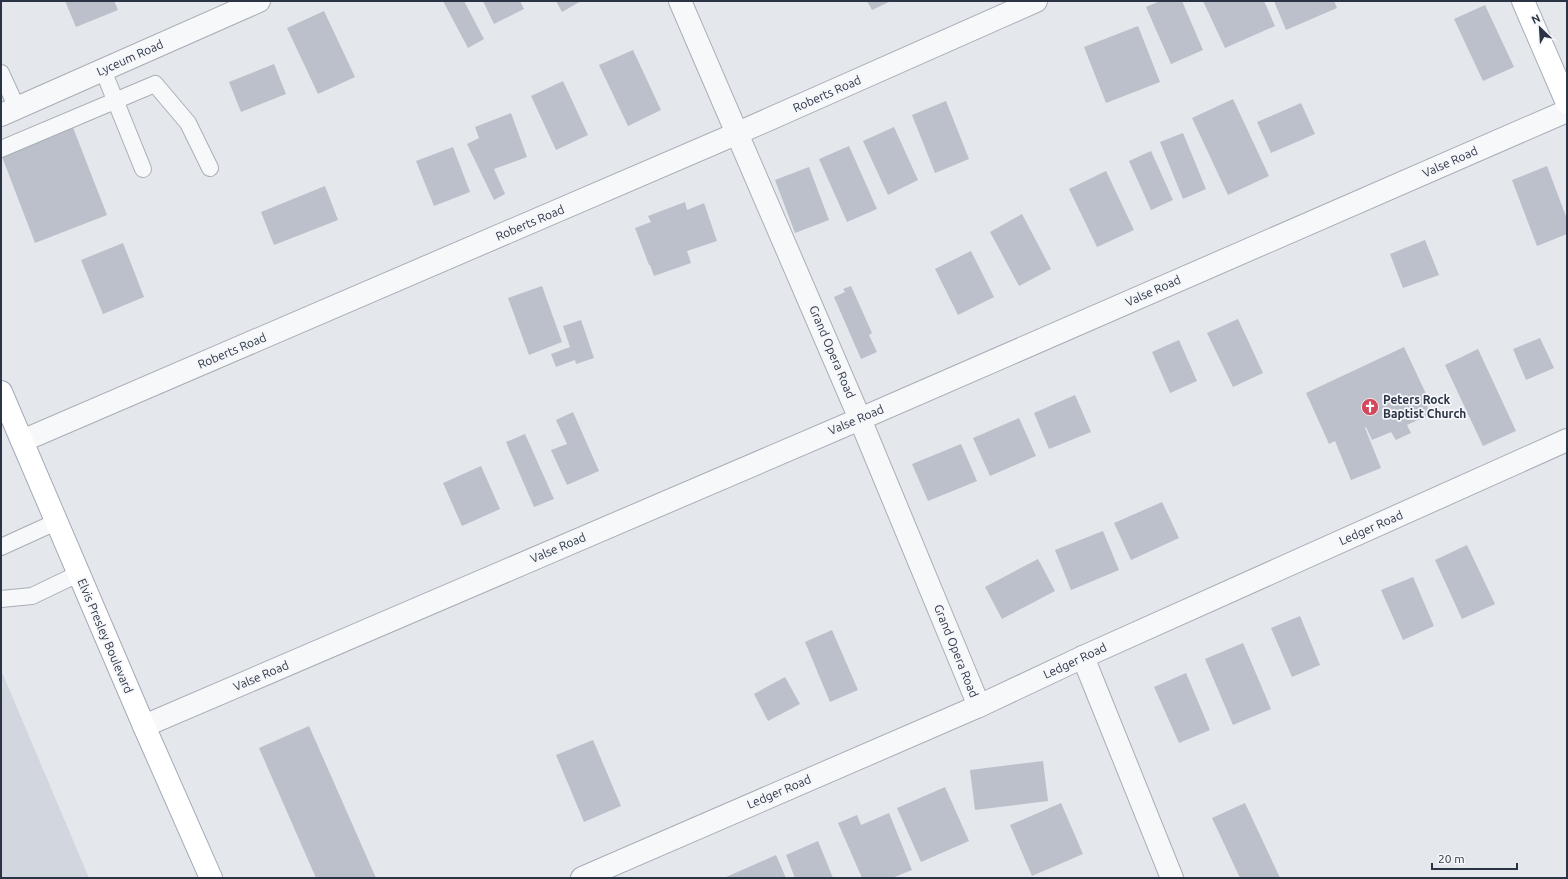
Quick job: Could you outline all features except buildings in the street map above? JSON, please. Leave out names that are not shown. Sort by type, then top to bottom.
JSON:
[{"type":"main road","points":[[1523,1],[1567,103]]},
{"type":"main road","name":"Elvis Presley Boulevard","points":[[1,392],[210,878]]},
{"type":"street","name":"Lyceum Road","points":[[9,111],[259,1]]},
{"type":"street","name":"Grand Opera Road","points":[[680,1],[860,419],[979,706]]},
{"type":"street","name":"Roberts Road","points":[[22,441],[738,133],[1036,1]]},
{"type":"street","name":"Valse Road","points":[[144,726],[860,419],[1567,111]]},
{"type":"street","name":"Ledger Road","points":[[582,878],[979,706],[1083,657],[1567,440]]},
{"type":"street","points":[[1083,657],[1172,878]]},
{"type":"lane","points":[[103,70],[143,169]]},
{"type":"lane","points":[[1,73],[9,111]]},
{"type":"lane","points":[[1,149],[155,84],[188,123],[210,168]]},
{"type":"lane","points":[[1,548],[56,522]]},
{"type":"lane","points":[[1,599],[32,596],[78,574]]},
{"type":"shaded area","points":[[1,670],[89,878],[1,878]]},
{"type":"place","name":"Peters Rock Baptist Church","points":[[1370,407]]}]
